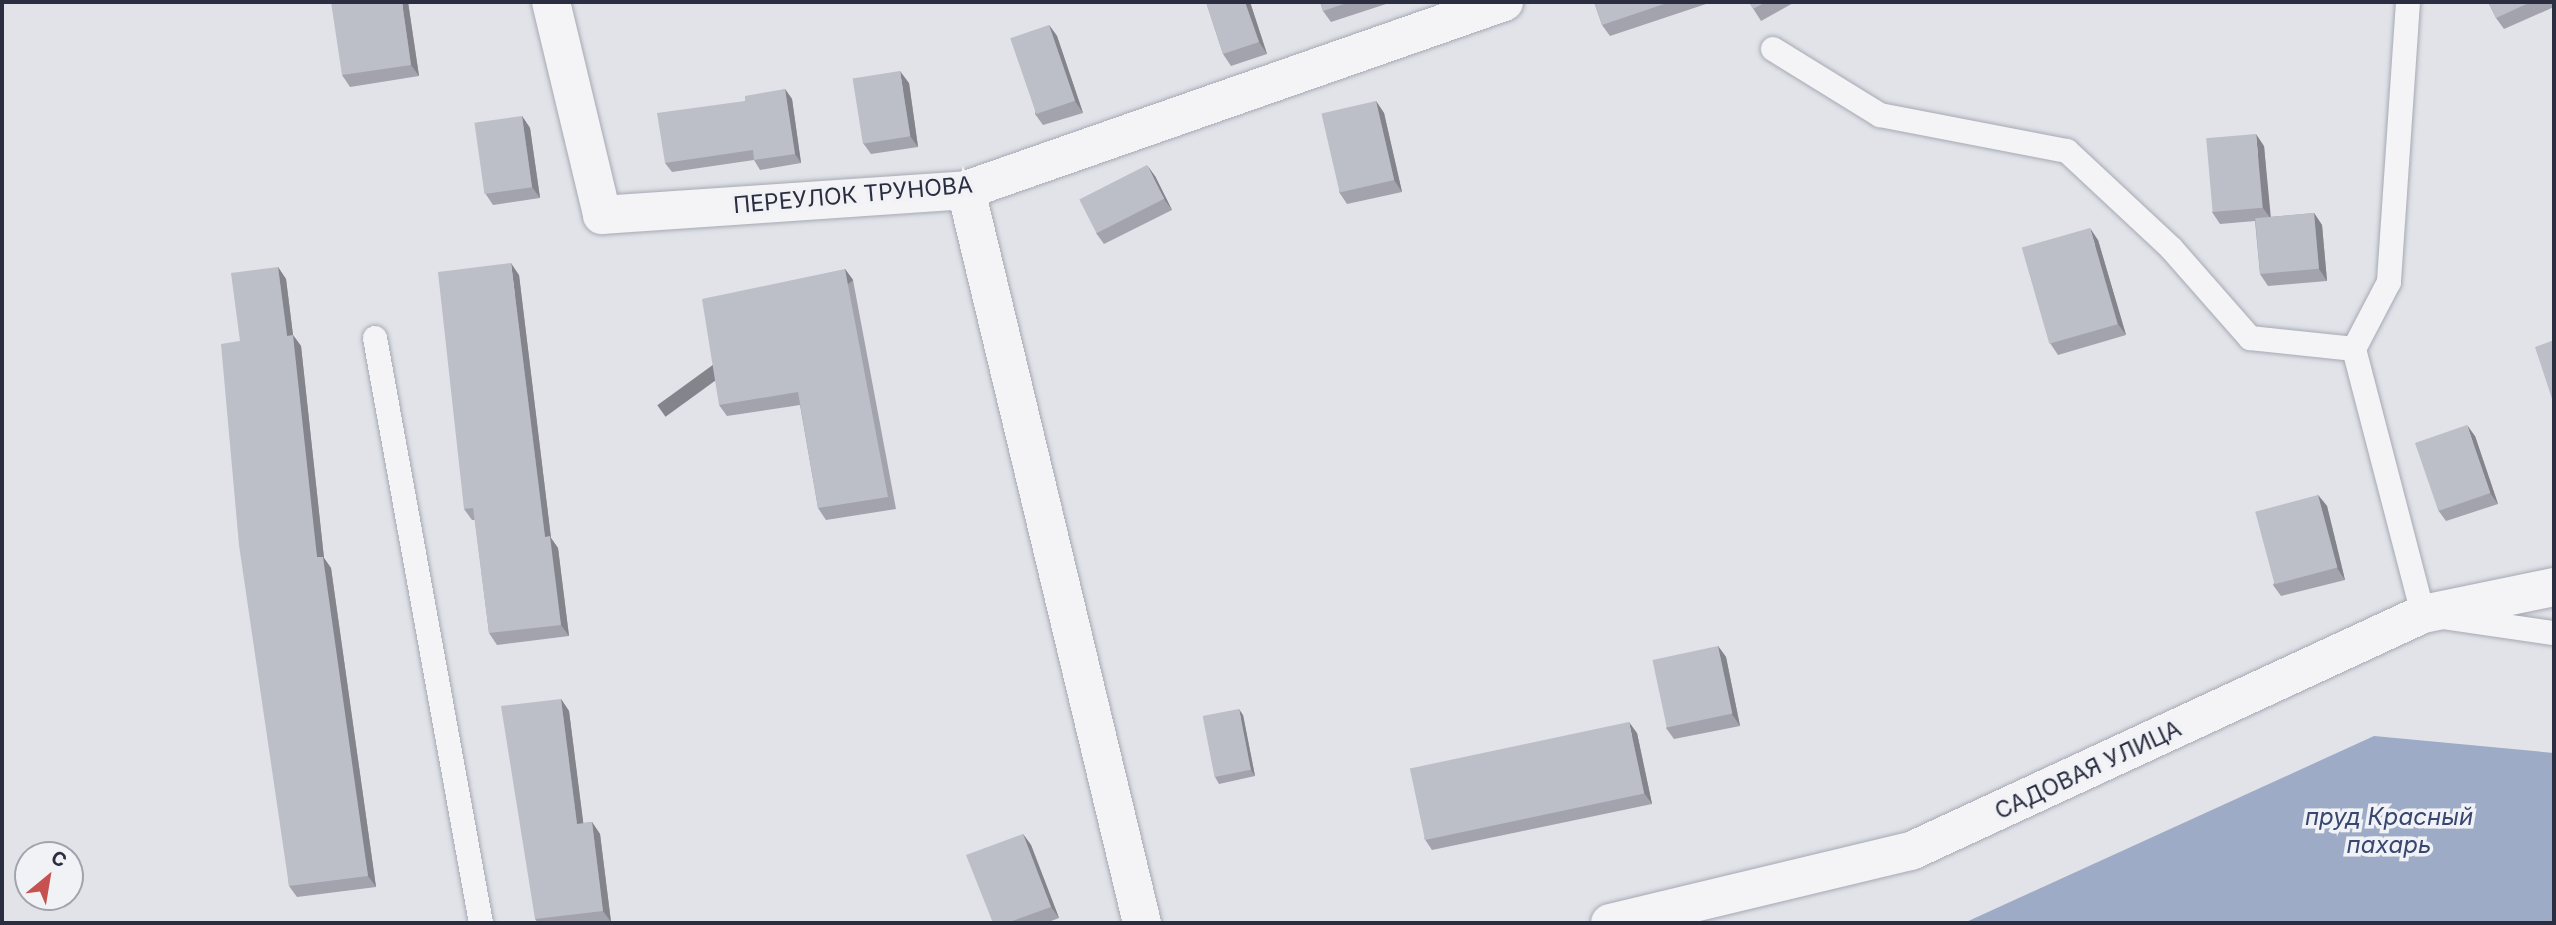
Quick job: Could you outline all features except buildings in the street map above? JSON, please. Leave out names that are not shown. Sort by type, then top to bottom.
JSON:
[{"type":"street","name":"ПЕРЕУЛОК ТРУНОВА","points":[[551,2],[602,215],[966,190],[1504,2]]},
{"type":"street","points":[[966,190],[1142,923]]},
{"type":"street","name":"САДОВАЯ УЛИЦА","points":[[1610,923],[1911,851],[2423,614],[2554,587]]},
{"type":"lane","points":[[2408,2],[2389,282],[2354,349],[2423,614],[2554,633]]},
{"type":"lane","points":[[1773,49],[1880,116],[2067,151],[2171,248],[2250,338],[2354,349]]},
{"type":"lane","points":[[375,338],[481,923]]},
{"type":"water","name":"пруд Красный пахарь","points":[[2374,736],[2554,753],[2554,923],[1964,923]]}]
